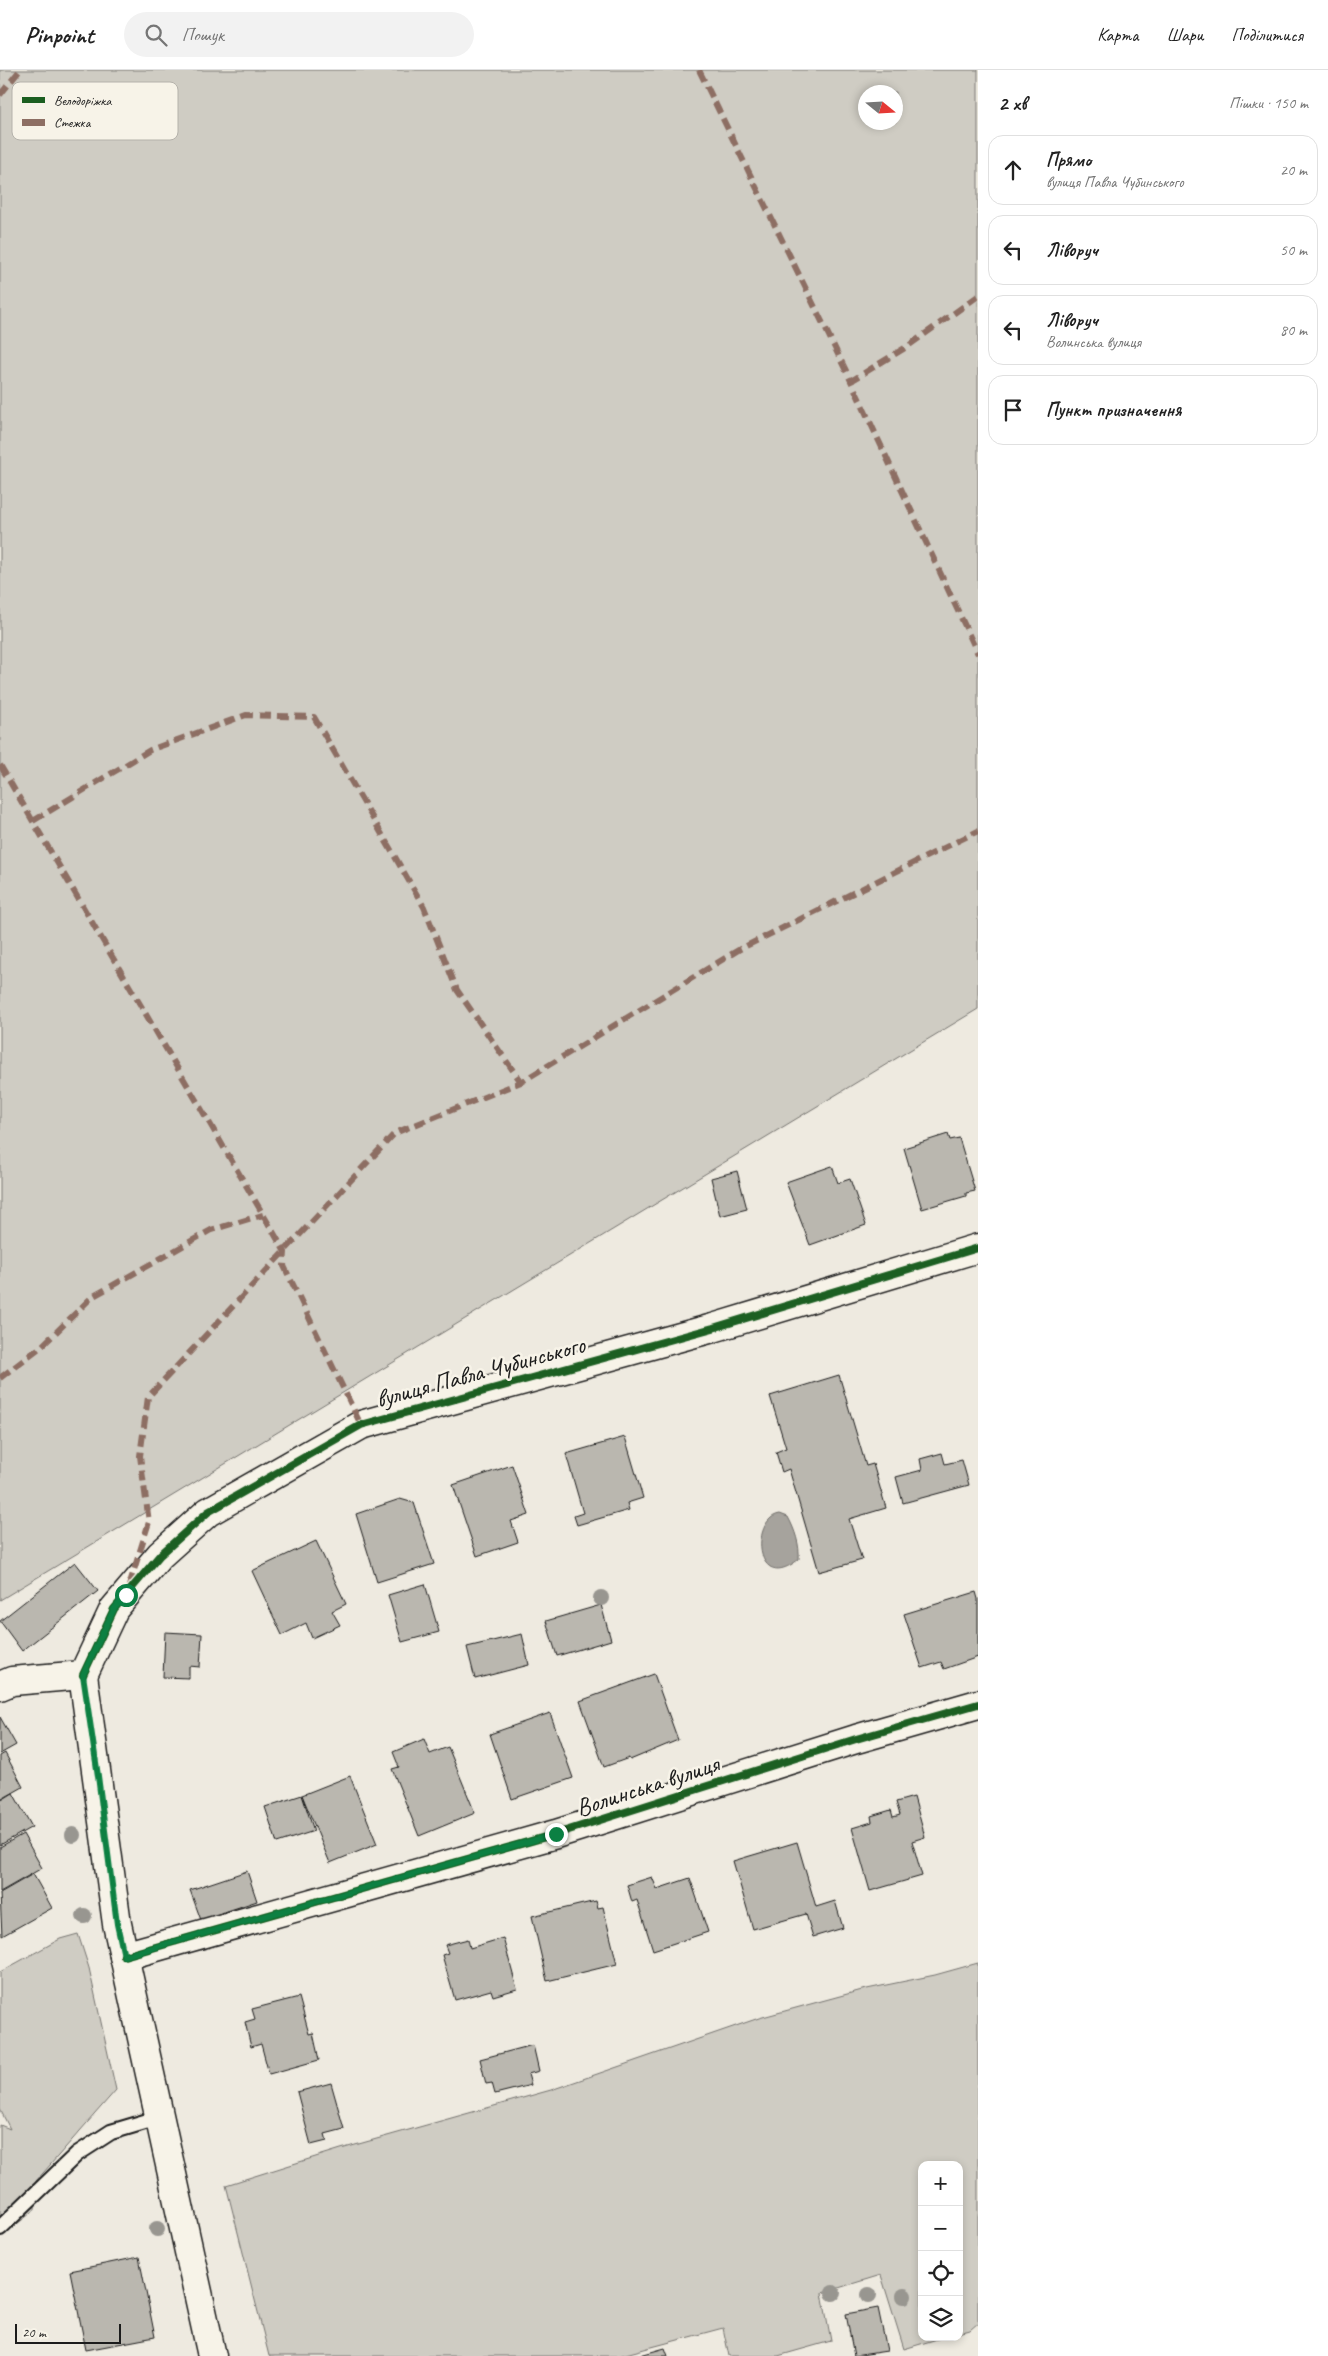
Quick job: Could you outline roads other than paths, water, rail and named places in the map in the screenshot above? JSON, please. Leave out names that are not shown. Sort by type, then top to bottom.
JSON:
[{"type":"street","name":"вулиця Павла Чубинського","points":[[83,1675],[114,1609],[160,1555],[208,1512],[361,1425],[713,1328],[978,1248]]},
{"type":"street","points":[[0,1686],[12,1681],[83,1675],[117,1924],[158,2118],[212,2356]]},
{"type":"street","name":"Волинська вулиця","points":[[124,1956],[556,1834],[846,1742],[978,1704]]},
{"type":"lane","points":[[0,2228],[77,2154],[111,2132],[158,2118]]}]
